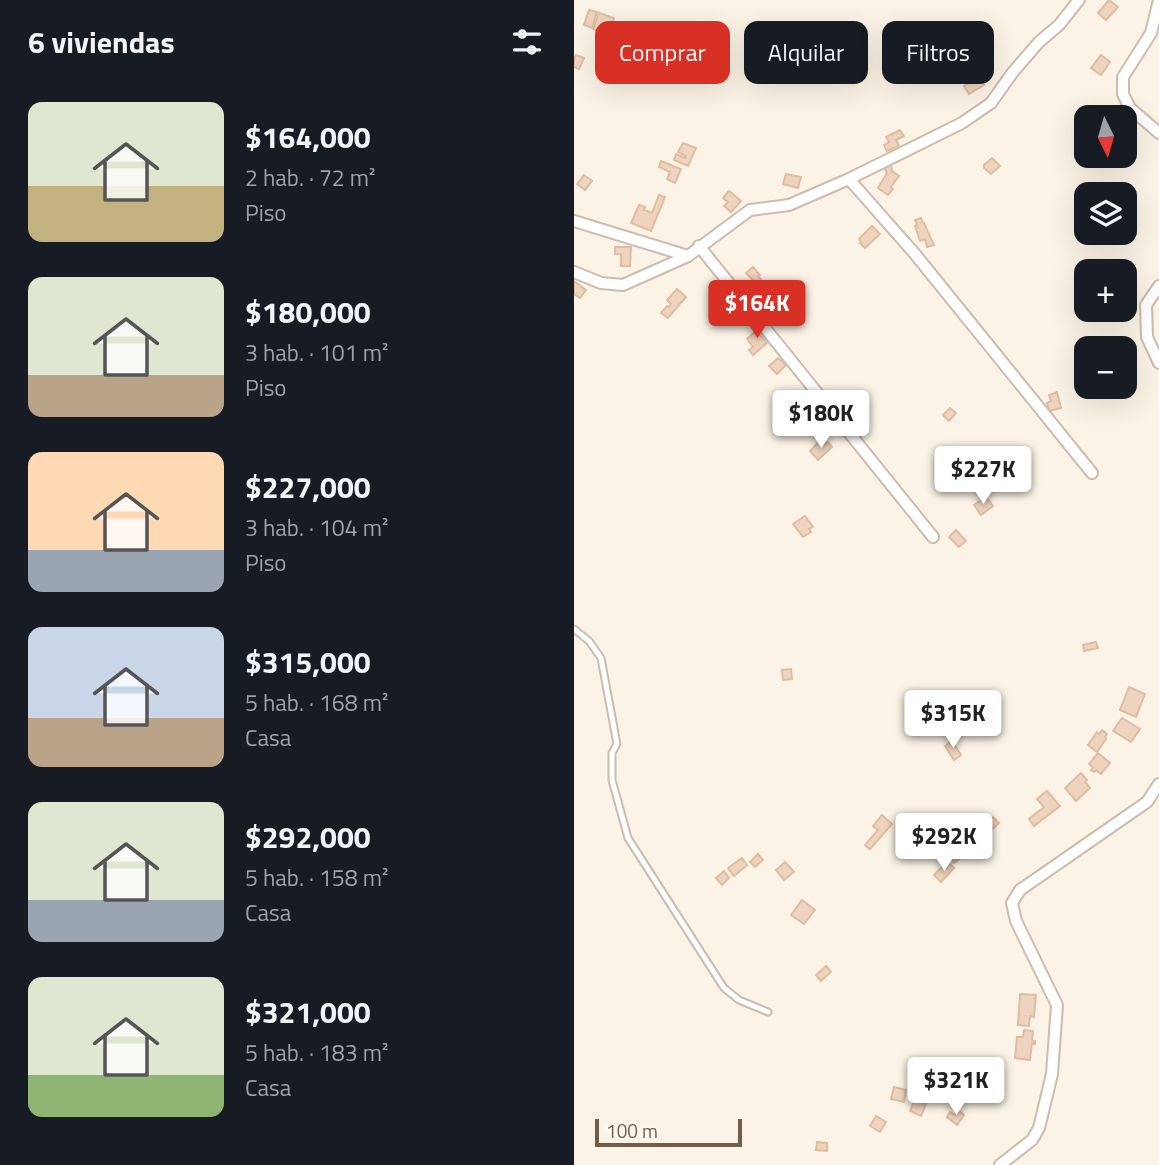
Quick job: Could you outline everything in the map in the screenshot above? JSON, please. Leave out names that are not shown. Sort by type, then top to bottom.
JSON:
[{"type":"street","points":[[574,272],[601,283],[623,285],[688,256],[750,210],[789,205],[849,179],[962,123],[991,103],[1013,72],[1039,42],[1059,25],[1079,0]]},
{"type":"street","points":[[1159,1],[1151,33],[1123,77],[1123,94],[1130,108],[1159,133]]},
{"type":"street","points":[[849,179],[915,254],[1092,473]]},
{"type":"street","points":[[574,221],[688,256]]},
{"type":"street","points":[[699,246],[933,537]]},
{"type":"street","points":[[1159,286],[1146,305],[1147,337],[1159,363]]},
{"type":"street","points":[[1000,1165],[1032,1140],[1039,1128],[1052,1074],[1057,1005],[1016,921],[1012,903],[1020,890],[1147,802],[1159,785]]},
{"type":"lane","points":[[574,629],[589,641],[601,659],[617,744],[612,753],[612,780],[628,838],[724,988],[739,1000],[768,1012]]},
{"type":"building","points":[[1109,0],[1118,7],[1106,20],[1098,13]]},
{"type":"building","points":[[589,10],[597,12],[592,28],[584,25]]},
{"type":"building","points":[[599,13],[614,18],[613,21],[596,21]]},
{"type":"building","points":[[576,55],[584,58],[579,69],[574,67]]},
{"type":"building","points":[[1101,55],[1110,62],[1101,75],[1091,68]]},
{"type":"building","points":[[967,84],[984,85],[969,94],[964,86]]},
{"type":"building","points":[[900,130],[904,136],[896,140],[899,146],[887,151],[884,145],[889,142],[886,137]]},
{"type":"building","points":[[683,143],[696,148],[688,166],[674,160],[676,154],[685,158],[686,156],[678,152]]},
{"type":"building","points":[[992,158],[1000,166],[991,174],[984,165]]},
{"type":"building","points":[[661,161],[681,169],[675,183],[667,179],[670,172],[659,167]]},
{"type":"building","points":[[891,164],[892,171],[899,176],[888,195],[878,188],[887,173],[884,167]]},
{"type":"building","points":[[786,174],[801,177],[798,188],[783,184]]},
{"type":"building","points":[[584,175],[592,181],[585,190],[577,184]]},
{"type":"building","points":[[729,191],[741,201],[731,212],[724,206],[728,202],[723,198]]},
{"type":"building","points":[[659,195],[665,197],[651,231],[631,223],[639,205],[652,213]]},
{"type":"building","points":[[921,218],[934,245],[927,247],[925,239],[920,241],[915,220]]},
{"type":"building","points":[[872,226],[880,234],[865,248],[859,239]]},
{"type":"building","points":[[615,247],[631,247],[630,266],[621,266],[621,254],[615,254]]},
{"type":"building","points":[[753,267],[769,289],[758,300],[748,289],[755,282],[746,273]]},
{"type":"building","points":[[574,281],[586,290],[580,298],[574,294]]},
{"type":"building","points":[[677,289],[686,297],[668,318],[661,313],[671,304],[667,300]]},
{"type":"building","points":[[758,325],[764,332],[760,335],[767,343],[753,355],[749,350],[753,347],[747,339],[756,331],[754,329]]},
{"type":"building","points":[[778,358],[786,365],[777,374],[769,366]]},
{"type":"building","points":[[1057,392],[1061,408],[1049,411],[1049,395]]},
{"type":"building","points":[[811,396],[818,404],[806,414],[799,406]]},
{"type":"building","points":[[950,408],[956,413],[949,421],[943,415]]},
{"type":"building","points":[[824,410],[842,427],[835,433],[820,414]]},
{"type":"building","points":[[819,442],[823,446],[828,442],[832,447],[818,460],[810,451]]},
{"type":"building","points":[[986,497],[993,506],[981,515],[974,505]]},
{"type":"building","points":[[805,516],[813,527],[809,529],[811,532],[803,537],[793,524]]},
{"type":"building","points":[[956,530],[966,541],[959,547],[949,537]]},
{"type":"building","points":[[1096,642],[1098,648],[1084,651],[1083,645]]},
{"type":"building","points":[[791,669],[792,679],[783,680],[782,670]]},
{"type":"building","points":[[1129,687],[1145,694],[1136,717],[1120,710]]},
{"type":"building","points":[[1122,718],[1140,729],[1131,742],[1113,731]]},
{"type":"building","points":[[1102,730],[1107,734],[1106,739],[1097,752],[1088,745],[1097,732],[1099,734]]},
{"type":"building","points":[[952,741],[961,755],[954,760],[945,746]]},
{"type":"building","points":[[1098,753],[1110,763],[1101,774],[1091,770],[1093,768],[1089,764]]},
{"type":"building","points":[[1081,773],[1090,788],[1076,801],[1065,788]]},
{"type":"building","points":[[1047,791],[1060,806],[1034,826],[1029,819],[1044,807],[1037,799]]},
{"type":"building","points":[[882,815],[892,824],[870,849],[865,845],[878,830],[873,826]]},
{"type":"building","points":[[993,817],[999,823],[984,837],[979,832]]},
{"type":"building","points":[[937,825],[948,834],[927,851],[919,840]]},
{"type":"building","points":[[939,843],[945,850],[935,858],[929,851]]},
{"type":"building","points":[[964,846],[969,852],[954,863],[949,857]]},
{"type":"building","points":[[758,854],[763,860],[755,867],[750,862]]},
{"type":"building","points":[[742,858],[747,865],[734,876],[728,868]]},
{"type":"building","points":[[785,862],[794,872],[784,880],[776,870]]},
{"type":"building","points":[[950,864],[954,868],[941,882],[934,875],[943,866],[946,868]]},
{"type":"building","points":[[724,871],[729,878],[722,885],[716,878]]},
{"type":"building","points":[[802,900],[815,910],[804,924],[791,915]]},
{"type":"building","points":[[826,966],[831,972],[821,981],[816,975]]},
{"type":"building","points":[[1020,994],[1036,995],[1034,1017],[1030,1016],[1029,1026],[1018,1025]]},
{"type":"building","points":[[1024,1030],[1033,1031],[1032,1040],[1035,1041],[1035,1044],[1032,1043],[1030,1060],[1015,1058],[1017,1037],[1023,1037]]},
{"type":"building","points":[[894,1087],[906,1090],[904,1102],[891,1099]]},
{"type":"building","points":[[915,1099],[926,1104],[921,1116],[910,1111]]},
{"type":"building","points":[[959,1111],[964,1115],[957,1125],[947,1117],[950,1112],[955,1115]]},
{"type":"building","points":[[876,1116],[886,1122],[880,1132],[870,1126]]},
{"type":"building","points":[[817,1142],[827,1143],[827,1151],[816,1150]]}]
